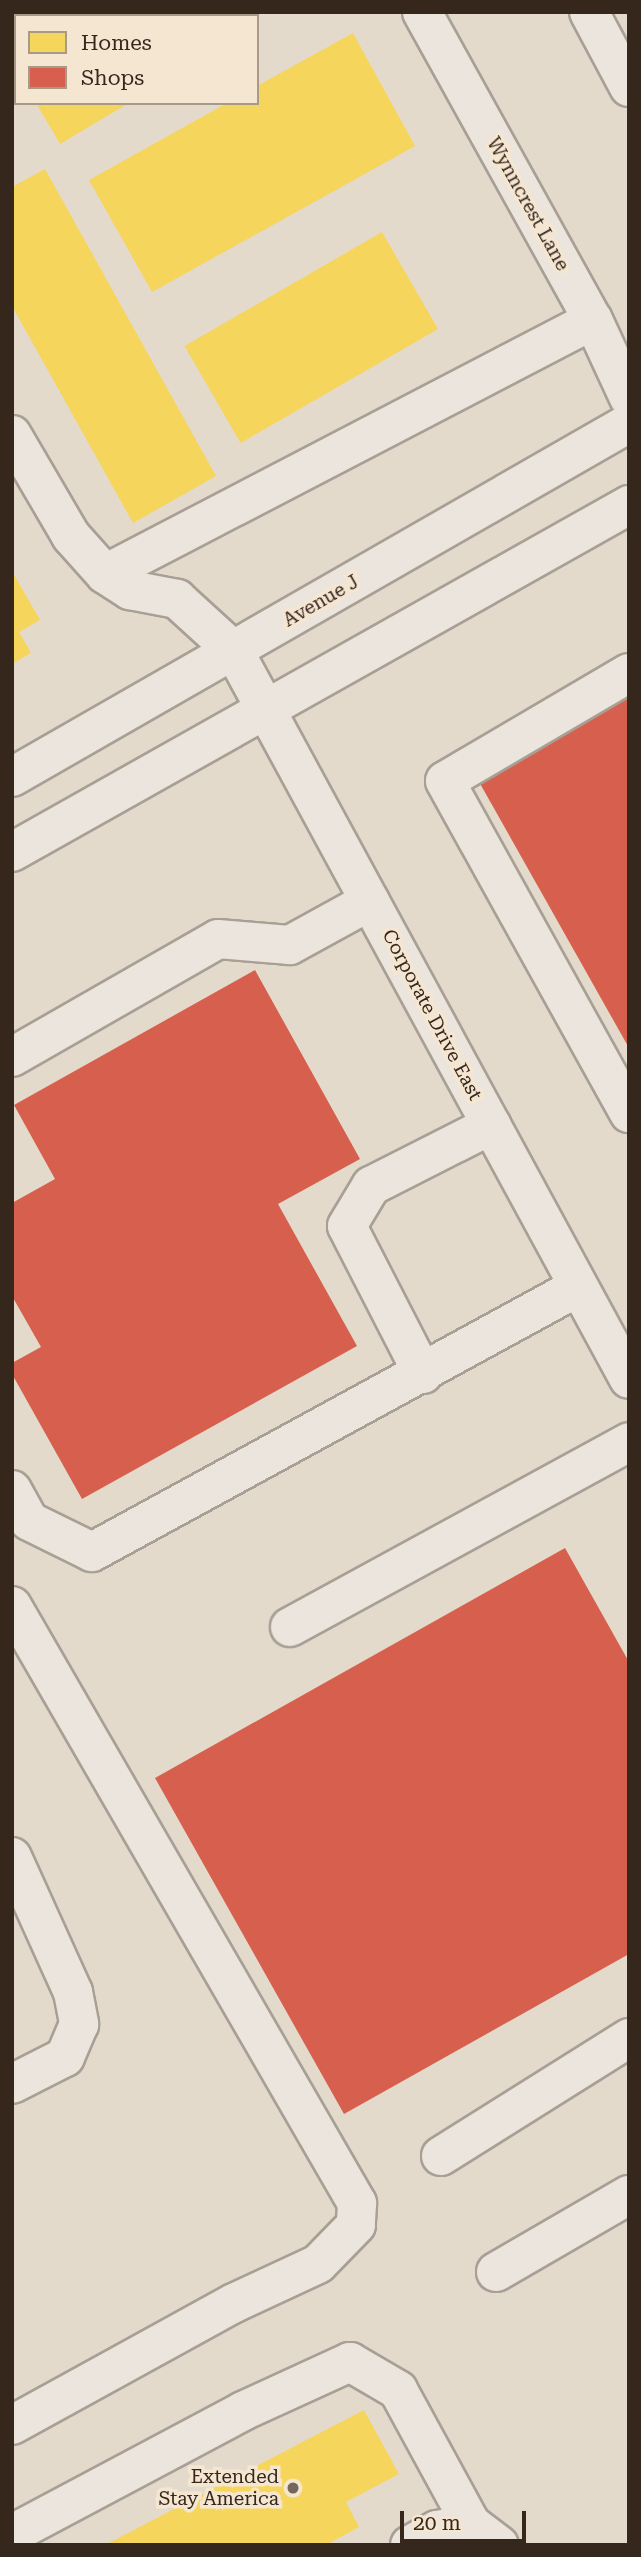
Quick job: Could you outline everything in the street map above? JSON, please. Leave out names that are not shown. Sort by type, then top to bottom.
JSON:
[{"type":"street","name":"Wynncrest Lane","points":[[422,12],[593,320],[629,398]]},
{"type":"street","points":[[589,12],[629,87]]},
{"type":"street","points":[[105,574],[593,320]]},
{"type":"street","name":"Avenue J","points":[[12,777],[629,423]]},
{"type":"street","name":"Corporate Drive East","points":[[12,435],[71,536],[105,574],[131,590],[177,599],[234,651],[491,1125],[576,1288],[629,1380]]},
{"type":"street","points":[[12,852],[268,711],[629,505]]},
{"type":"street","points":[[629,673],[445,780],[629,1113]]},
{"type":"street","points":[[12,1057],[218,939],[289,945],[370,901]]},
{"type":"street","points":[[423,1374],[347,1226],[371,1186],[491,1125]]},
{"type":"street","points":[[12,1490],[29,1521],[92,1552],[423,1374],[576,1288]]},
{"type":"street","points":[[290,1627],[629,1442]]},
{"type":"street","points":[[12,1606],[357,2203],[356,2225],[318,2264],[234,2303],[12,2425]]},
{"type":"street","points":[[12,1857],[73,1992],[79,2024],[65,2057],[12,2084]]},
{"type":"street","points":[[441,2156],[629,2038]]},
{"type":"street","points":[[496,2272],[629,2195]]},
{"type":"street","points":[[12,2534],[243,2411],[350,2362],[398,2390],[485,2534]]},
{"type":"street","points":[[410,2545],[437,2530],[485,2534]]},
{"type":"building: Homes","points":[[12,12],[141,14],[14,14],[14,40]]},
{"type":"building: Homes","points":[[353,33],[415,146],[152,292],[89,180],[223,105],[259,105],[259,85]]},
{"type":"building: Homes","points":[[37,105],[126,105],[60,144]]},
{"type":"building: Homes","points":[[45,169],[216,476],[133,523],[12,306],[12,187]]},
{"type":"building: Homes","points":[[382,232],[438,329],[241,443],[185,346]]},
{"type":"building: Homes","points":[[12,571],[40,620],[19,632],[31,653],[12,664]]},
{"type":"building: Homes","name":"Extended Stay America","points":[[364,2410],[399,2474],[346,2502],[359,2527],[326,2545],[105,2545]]},
{"type":"building: Shops","points":[[629,695],[629,1048],[478,780]]},
{"type":"building: Shops","points":[[255,970],[360,1159],[278,1204],[357,1346],[82,1499],[12,1374],[12,1363],[41,1347],[12,1296],[12,1203],[55,1179],[14,1105]]},
{"type":"building: Shops","points":[[565,1548],[629,1662],[629,1954],[344,2114],[155,1778]]},
{"type":"place","name":"Extended Stay America","points":[[293,2488]]}]
